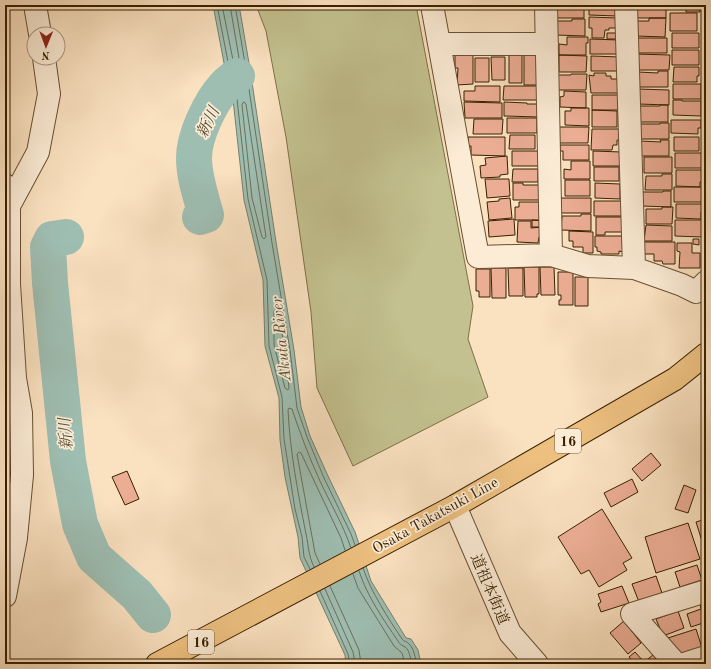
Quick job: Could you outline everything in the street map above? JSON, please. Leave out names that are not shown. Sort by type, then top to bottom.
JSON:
[{"type":"main road","name":"Osaka Takatsuki Line","points":[[157,664],[455,506],[675,379],[706,354]]},
{"type":"street","points":[[35,5],[39,26]]},
{"type":"street","points":[[432,5],[478,257],[551,255],[588,266],[634,268],[682,285],[696,292],[706,282]]},
{"type":"street","points":[[546,5],[551,255]]},
{"type":"street","points":[[626,5],[634,268]]},
{"type":"street","points":[[439,44],[547,44]]},
{"type":"street","points":[[9,206],[38,152],[49,94],[45,66]]},
{"type":"street","points":[[5,185],[9,206],[9,284],[15,378],[21,413],[22,475],[12,514],[16,538],[5,596]]},
{"type":"street","name":"道祖本街道","points":[[455,506],[510,633],[538,664]]},
{"type":"street","points":[[676,664],[632,614],[706,591]]},
{"type":"street","points":[[684,664],[706,657]]},
{"type":"shaded area","points":[[256,5],[416,5],[473,306],[468,339],[488,397],[353,466],[317,388],[311,312],[286,137],[266,31]]},
{"type":"water","name":"Akuta River","points":[[213,5],[239,5],[294,350],[301,407],[310,436],[355,532],[371,581],[406,638],[411,639],[418,650],[421,664],[346,664],[345,655],[300,558],[298,537],[285,477],[280,440],[279,398],[265,346],[263,280],[244,200],[231,81],[224,63]]},
{"type":"building","points":[[559,5],[584,5],[584,18],[556,18],[556,8],[559,8]]},
{"type":"building","points":[[589,5],[617,5],[617,16],[589,15]]},
{"type":"building","points":[[635,5],[666,5],[666,18],[635,18]]},
{"type":"building","points":[[686,5],[699,5],[700,12],[686,12]]},
{"type":"building","points":[[670,13],[697,13],[697,31],[670,31]]},
{"type":"building","points":[[589,17],[617,18],[617,28],[609,28],[609,30],[605,30],[604,38],[592,38],[592,28],[589,28]]},
{"type":"building","points":[[649,18],[666,18],[665,37],[636,36],[636,21],[649,21]]},
{"type":"building","points":[[572,19],[585,19],[585,36],[555,35],[555,21],[572,21]]},
{"type":"building","points":[[607,33],[619,33],[619,39],[607,39]]},
{"type":"building","points":[[672,33],[699,33],[699,48],[672,48]]},
{"type":"building","points":[[567,37],[588,37],[588,43],[586,43],[586,55],[559,55],[559,44],[567,45]]},
{"type":"building","points":[[638,38],[667,38],[667,53],[637,53]]},
{"type":"building","points":[[590,39],[619,40],[619,54],[590,54]]},
{"type":"building","points":[[672,50],[699,50],[699,65],[672,65]]},
{"type":"building","points":[[509,53],[522,53],[522,83],[509,83]]},
{"type":"building","points":[[524,53],[538,53],[539,85],[524,85]]},
{"type":"building","points":[[455,54],[473,54],[473,84],[457,85],[458,68],[455,68]]},
{"type":"building","points":[[636,54],[670,55],[669,70],[635,70]]},
{"type":"building","points":[[559,55],[587,56],[586,72],[559,72]]},
{"type":"building","points":[[591,56],[620,57],[619,71],[591,71]]},
{"type":"building","points":[[491,57],[505,57],[505,80],[492,80]]},
{"type":"building","points":[[475,58],[489,58],[489,82],[475,82]]},
{"type":"building","points":[[674,67],[699,67],[697,82],[673,82]]},
{"type":"building","points":[[658,71],[668,71],[668,87],[638,87],[638,72],[658,73]]},
{"type":"building","points":[[594,73],[606,73],[606,76],[611,76],[611,79],[619,79],[622,93],[591,93],[589,75],[594,76]]},
{"type":"building","points":[[587,74],[586,90],[556,90],[556,75]]},
{"type":"building","points":[[673,84],[701,84],[701,99],[673,99]]},
{"type":"building","points":[[475,86],[500,86],[500,102],[464,101],[464,91],[475,91]]},
{"type":"building","points":[[504,86],[540,86],[539,100],[503,100]]},
{"type":"building","points":[[638,89],[669,90],[669,105],[638,104]]},
{"type":"building","points":[[564,91],[586,92],[586,108],[560,107],[560,97],[564,96]]},
{"type":"building","points":[[592,95],[620,95],[620,110],[592,110]]},
{"type":"building","points":[[673,100],[701,101],[701,116],[673,115]]},
{"type":"building","points":[[464,102],[502,103],[502,118],[465,118]]},
{"type":"building","points":[[504,102],[539,104],[539,117],[504,116]]},
{"type":"building","points":[[668,105],[668,122],[639,122],[639,106]]},
{"type":"building","points":[[571,108],[589,108],[589,126],[565,125],[565,111],[571,111]]},
{"type":"building","points":[[592,110],[617,111],[617,127],[592,127]]},
{"type":"building","points":[[507,118],[537,118],[537,133],[507,133]]},
{"type":"building","points":[[474,119],[503,119],[502,134],[473,134]]},
{"type":"building","points":[[671,120],[701,120],[701,128],[698,128],[698,134],[671,133]]},
{"type":"building","points":[[669,123],[669,139],[639,139],[639,124]]},
{"type":"building","points":[[557,127],[589,127],[588,143],[557,143]]},
{"type":"building","points":[[592,129],[621,129],[621,140],[617,140],[617,145],[613,145],[612,150],[591,150]]},
{"type":"building","points":[[510,135],[535,135],[535,149],[509,149]]},
{"type":"building","points":[[468,137],[505,137],[505,156],[471,155],[471,146],[468,146]]},
{"type":"building","points":[[674,137],[699,137],[699,151],[674,151]]},
{"type":"building","points":[[660,140],[669,140],[669,156],[640,156],[640,141],[661,142]]},
{"type":"building","points":[[560,145],[589,145],[589,160],[563,160],[563,151],[560,151]]},
{"type":"building","points":[[512,151],[539,151],[539,166],[512,166]]},
{"type":"building","points":[[593,151],[622,152],[622,166],[593,166]]},
{"type":"building","points":[[675,153],[705,153],[705,168],[675,168]]},
{"type":"building","points":[[507,156],[508,174],[500,175],[500,177],[481,178],[480,166],[486,165],[485,158]]},
{"type":"building","points":[[644,157],[672,157],[672,173],[644,173]]},
{"type":"building","points":[[571,161],[590,161],[590,179],[564,179],[564,169],[571,170]]},
{"type":"building","points":[[594,167],[619,167],[619,181],[594,181]]},
{"type":"building","points":[[513,169],[538,169],[538,182],[512,182]]},
{"type":"building","points":[[676,170],[704,170],[704,182],[700,182],[700,187],[676,186]]},
{"type":"building","points":[[662,174],[672,174],[672,190],[645,190],[646,176],[662,176]]},
{"type":"building","points":[[485,179],[509,179],[510,196],[487,198]]},
{"type":"building","points":[[565,180],[590,180],[590,196],[565,196]]},
{"type":"building","points":[[513,183],[523,183],[523,185],[540,185],[540,200],[513,200]]},
{"type":"building","points":[[595,183],[620,184],[620,199],[595,198]]},
{"type":"building","points":[[674,187],[703,187],[703,202],[674,202]]},
{"type":"building","points":[[671,191],[671,207],[642,206],[642,192]]},
{"type":"building","points":[[510,198],[512,218],[489,220],[487,202]]},
{"type":"building","points":[[560,198],[591,198],[591,213],[560,213]]},
{"type":"building","points":[[594,201],[623,201],[623,216],[594,216]]},
{"type":"building","points":[[519,202],[541,202],[541,220],[515,220],[515,207],[519,207]]},
{"type":"building","points":[[676,204],[703,204],[701,219],[676,218]]},
{"type":"building","points":[[662,207],[673,207],[672,224],[646,224],[646,209],[662,209]]},
{"type":"building","points":[[581,214],[591,214],[591,231],[561,230],[562,216],[581,216]]},
{"type":"building","points":[[596,217],[624,217],[624,232],[605,232],[605,235],[596,235]]},
{"type":"building","points":[[514,219],[515,235],[489,237],[488,221]]},
{"type":"building","points":[[532,220],[544,221],[544,227],[532,227]]},
{"type":"building","points":[[675,220],[703,220],[703,237],[675,236]]},
{"type":"building","points":[[518,221],[531,221],[531,228],[543,227],[543,237],[539,237],[538,243],[517,242]]},
{"type":"building","points":[[646,225],[672,226],[672,241],[644,241]]},
{"type":"building","points":[[569,231],[593,232],[593,253],[583,253],[583,247],[573,247],[573,241],[569,241]]},
{"type":"building","points":[[595,236],[625,236],[623,252],[619,251],[619,254],[601,254],[601,252],[597,251],[597,247],[595,247]]},
{"type":"building","points":[[693,239],[699,239],[699,245],[693,244]]},
{"type":"building","points":[[644,242],[675,242],[675,264],[663,264],[662,261],[654,261],[654,254],[644,254]]},
{"type":"building","points":[[677,243],[692,243],[692,253],[700,253],[700,268],[679,268],[680,252],[677,251]]},
{"type":"building","points":[[524,267],[539,267],[539,294],[537,294],[537,297],[525,297]]},
{"type":"building","points":[[540,267],[554,267],[555,295],[541,295]]},
{"type":"building","points":[[491,268],[506,268],[506,298],[492,298]]},
{"type":"building","points":[[508,268],[523,268],[523,296],[509,296]]},
{"type":"building","points":[[476,269],[490,269],[490,297],[479,297],[479,291],[476,291]]},
{"type":"building","points":[[558,272],[573,272],[573,305],[559,305],[561,295],[558,295]]},
{"type":"building","points":[[575,277],[588,277],[588,306],[575,306]]},
{"type":"building","points":[[651,453],[661,465],[642,481],[632,469]]},
{"type":"building","points":[[127,471],[139,499],[125,505],[112,477]]},
{"type":"building","points":[[632,479],[638,492],[611,507],[604,493]]},
{"type":"building","points":[[684,485],[696,490],[688,513],[675,509]]},
{"type":"building","points":[[602,509],[632,558],[623,563],[627,570],[599,587],[589,570],[581,574],[558,537]]},
{"type":"building","points":[[706,519],[706,554],[696,522]]},
{"type":"building","points":[[688,523],[700,559],[656,573],[645,537]]},
{"type":"building","points":[[706,562],[706,578],[701,563]]},
{"type":"building","points":[[697,565],[702,580],[680,587],[675,572]]},
{"type":"building","points":[[656,576],[662,593],[639,602],[632,584]]},
{"type":"building","points":[[622,586],[629,603],[601,612],[598,604],[601,602],[598,594]]},
{"type":"building","points":[[706,602],[706,622],[691,627],[687,614],[701,609],[700,604]]},
{"type":"building","points":[[678,611],[684,628],[663,636],[656,619]]},
{"type":"building","points":[[624,621],[641,643],[628,654],[610,633]]},
{"type":"building","points":[[696,629],[702,648],[674,656],[668,638]]},
{"type":"building","points":[[635,652],[644,662],[653,655],[661,664],[635,664],[629,657]]},
{"type":"waterway","name":"新川","points":[[200,217],[206,215],[195,172],[194,158],[197,140],[204,120],[214,101],[225,86],[237,76]]},
{"type":"waterway","name":"新川","points":[[66,237],[52,239],[48,247],[50,283],[68,461],[80,524],[94,557],[137,595],[153,615]]}]
